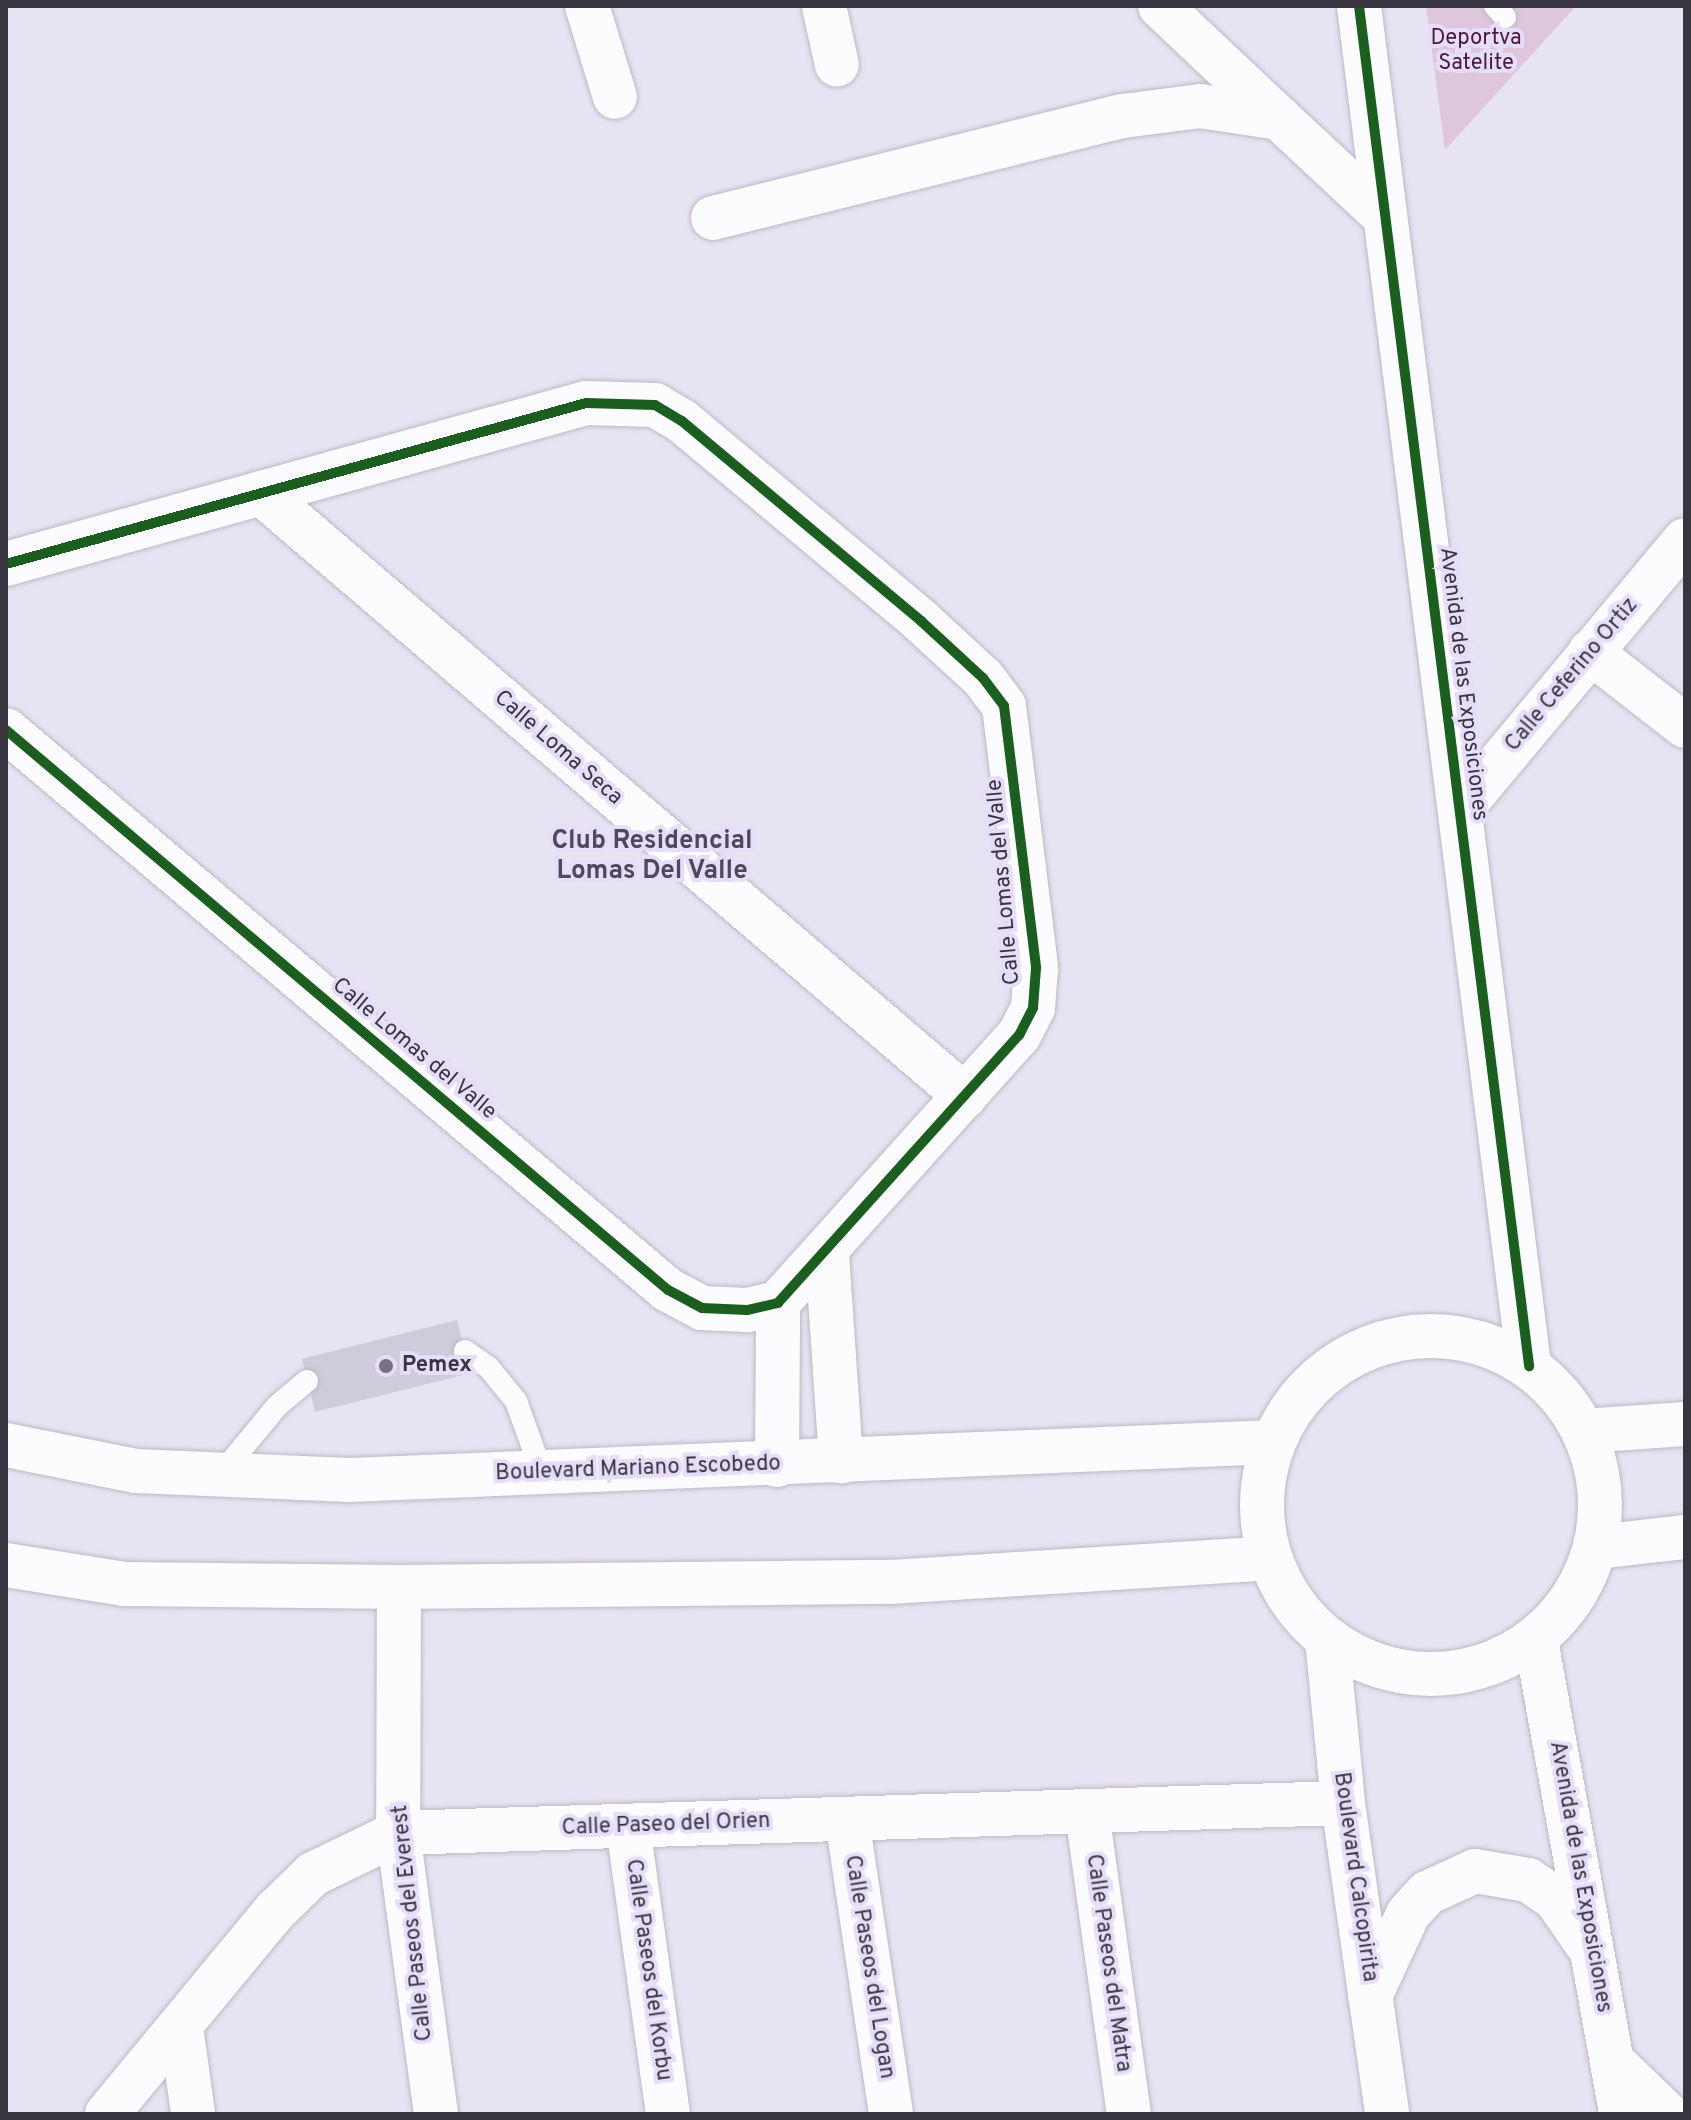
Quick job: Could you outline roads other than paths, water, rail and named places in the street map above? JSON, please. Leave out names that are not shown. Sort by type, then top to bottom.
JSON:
[{"type":"street","points":[[587,6],[615,97]]},
{"type":"street","points":[[824,6],[837,65]]},
{"type":"street","points":[[1160,6],[1382,214]]},
{"type":"street","name":"Avenida de las Exposiciones","points":[[1359,6],[1382,214],[1529,1366]]},
{"type":"street","points":[[713,218],[1123,116],[1200,106],[1279,118]]},
{"type":"street","name":"Calle Lomas del Valle","points":[[6,564],[586,403],[655,405],[682,421],[921,621],[983,678],[1004,706],[1036,968],[1033,1008],[1019,1035],[827,1254],[778,1303],[747,1310],[702,1308],[668,1290],[6,730]]},
{"type":"street","name":"Calle Loma Seca","points":[[261,493],[965,1096]]},
{"type":"street","name":"Calle Ceferino Ortiz","points":[[1460,810],[1685,540]]},
{"type":"street","points":[[1590,652],[1685,726]]},
{"type":"street","points":[[827,1254],[841,1462]]},
{"type":"street","points":[[777,1465],[778,1303]]},
{"type":"street","points":[[1447,1336],[1490,1346],[1529,1366],[1560,1395],[1584,1431],[1600,1488],[1597,1547],[1563,1614],[1536,1640],[1497,1662],[1454,1674],[1409,1674],[1366,1662],[1327,1639],[1292,1603],[1269,1558],[1261,1520],[1262,1479],[1273,1442],[1294,1403],[1324,1372],[1362,1350],[1404,1337],[1447,1336]]},
{"type":"street","points":[[1584,1431],[1685,1424]]},
{"type":"street","name":"Boulevard Mariano Escobedo","points":[[6,1445],[136,1471],[350,1480],[777,1465],[1273,1442]]},
{"type":"street","points":[[1597,1547],[1685,1537]]},
{"type":"street","points":[[6,1565],[124,1584],[399,1587],[891,1582],[1269,1558]]},
{"type":"street","name":"Calle Paseos del Everest","points":[[399,1587],[398,1833],[436,2114]]},
{"type":"street","name":"Boulevard Calcopirita","points":[[1327,1639],[1343,1803],[1387,2114]]},
{"type":"street","name":"Avenida de las Exposiciones","points":[[1536,1640],[1599,1971],[1621,2114]]},
{"type":"street","name":"Calle Paseo del Orien","points":[[107,2114],[275,1911],[313,1874],[398,1833],[1343,1803]]},
{"type":"street","name":"Calle Paseos del Matra","points":[[1087,1812],[1129,2114]]},
{"type":"street","name":"Calle Paseos del Logan","points":[[847,1819],[891,2114]]},
{"type":"street","name":"Calle Paseos del Korbu","points":[[628,1826],[668,2114]]},
{"type":"street","points":[[1370,1996],[1408,1914],[1427,1893],[1475,1871],[1528,1880],[1555,1898],[1576,1921],[1599,1971]]},
{"type":"street","points":[[181,2026],[193,2114]]},
{"type":"street","points":[[1613,2062],[1667,2114]]},
{"type":"lane","points":[[465,1351],[489,1368],[516,1401],[542,1473]]},
{"type":"lane","points":[[220,1475],[277,1406],[307,1381]]},
{"type":"place","name":"Pemex","points":[[386,1366]]},
{"type":"district","name":"Club Residencial Lomas Del Valle","points":[[652,857]]},
{"type":"park label","name":"Deportva Satelite","points":[[1476,50]]}]
